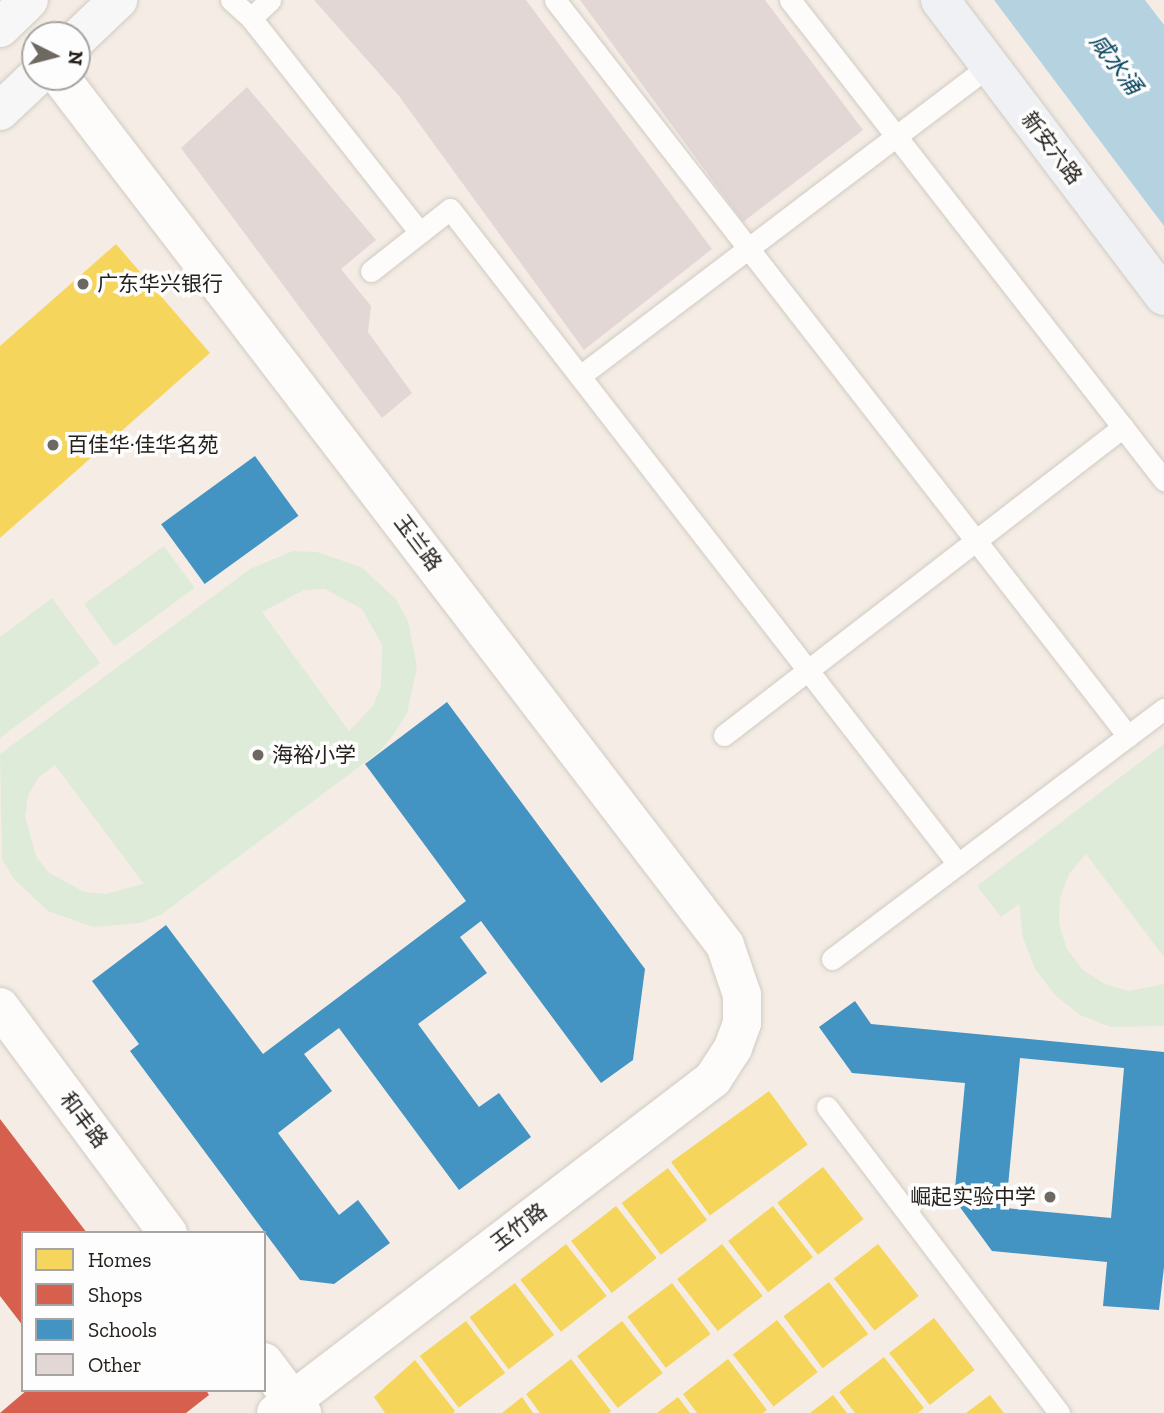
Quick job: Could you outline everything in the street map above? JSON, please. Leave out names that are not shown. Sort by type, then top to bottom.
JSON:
[{"type":"main road","points":[[91,26],[118,0]]},
{"type":"main road","name":"新安六路","points":[[940,0],[1164,296]]},
{"type":"main road","points":[[0,111],[21,91]]},
{"type":"street","name":"玉兰路","points":[[71,91],[724,945],[742,995],[742,1023]]},
{"type":"street","name":"和丰路","points":[[0,1007],[167,1231]]},
{"type":"street","name":"玉竹路","points":[[290,1409],[713,1079],[733,1048],[742,1023]]},
{"type":"street","points":[[266,1366],[290,1409]]},
{"type":"lane","points":[[231,0],[251,18],[420,233]]},
{"type":"lane","points":[[251,18],[270,0]]},
{"type":"lane","points":[[555,0],[746,250],[1128,736]]},
{"type":"lane","points":[[790,0],[1164,480]]},
{"type":"lane","points":[[580,376],[990,65]]},
{"type":"lane","points":[[371,271],[450,209],[958,864]]},
{"type":"lane","points":[[724,735],[1123,428]]},
{"type":"lane","points":[[832,959],[1164,709]]},
{"type":"lane","points":[[827,1107],[1059,1413]]},
{"type":"green space","points":[[164,546],[195,588],[114,646],[84,604]]},
{"type":"green space","points":[[293,551],[317,552],[361,567],[396,599],[408,621],[417,667],[407,713],[379,752],[162,914],[140,923],[93,927],[48,911],[14,879],[2,859],[0,754],[250,569]],"holes":[[[325,589],[362,609],[382,645],[381,686],[373,706],[349,731],[262,612],[304,590]],[[55,765],[143,883],[143,884],[105,894],[84,892],[48,872],[36,856],[25,816],[28,796],[38,778]]]},
{"type":"green space","points":[[52,598],[100,663],[0,738],[0,637]]},
{"type":"green space","points":[[1164,744],[1164,957],[1086,854],[1069,874],[1060,898],[1059,924],[1067,949],[1083,970],[1105,984],[1129,991],[1164,984],[1164,1026],[1111,1027],[1080,1015],[1055,995],[1035,969],[1023,938],[1019,904],[1001,917],[977,886]]},
{"type":"water","name":"咸水涌","points":[[994,0],[1145,0],[1164,25],[1164,226]]},
{"type":"building: Homes","name":"百佳华·佳华名苑","points":[[116,244],[210,353],[0,538],[0,346]]},
{"type":"building: Homes","points":[[769,1091],[808,1144],[710,1216],[671,1162]]},
{"type":"building: Homes","points":[[823,1167],[864,1219],[818,1255],[777,1203]]},
{"type":"building: Homes","points":[[668,1168],[707,1220],[661,1255],[622,1203]]},
{"type":"building: Homes","points":[[616,1206],[657,1258],[612,1293],[571,1241]]},
{"type":"building: Homes","points":[[773,1206],[813,1257],[768,1292],[728,1241]]},
{"type":"building: Homes","points":[[566,1244],[607,1296],[561,1332],[520,1280]]},
{"type":"building: Homes","points":[[722,1244],[763,1296],[718,1331],[677,1279]]},
{"type":"building: Homes","points":[[878,1244],[919,1296],[875,1330],[834,1278]]},
{"type":"building: Homes","points":[[829,1282],[868,1334],[823,1368],[783,1316]]},
{"type":"building: Homes","points":[[515,1283],[554,1335],[509,1369],[469,1317]]},
{"type":"building: Homes","points":[[672,1283],[711,1334],[666,1368],[627,1317]]},
{"type":"building: Homes","points":[[934,1318],[975,1370],[930,1405],[889,1353]]},
{"type":"building: Homes","points":[[777,1320],[818,1372],[774,1406],[733,1354]]},
{"type":"building: Homes","points":[[466,1321],[505,1373],[459,1408],[420,1356]]},
{"type":"building: Homes","points":[[622,1321],[663,1373],[618,1408],[577,1356]]},
{"type":"building: Homes","points":[[884,1357],[924,1408],[918,1413],[855,1413],[839,1392]]},
{"type":"building: Homes","points":[[571,1359],[611,1411],[609,1413],[540,1413],[526,1394]]},
{"type":"building: Homes","points":[[728,1359],[767,1410],[763,1413],[697,1413],[683,1394]]},
{"type":"building: Homes","points":[[415,1360],[455,1411],[453,1413],[385,1413],[374,1397]]},
{"type":"building: Homes","points":[[833,1395],[847,1413],[810,1413]]},
{"type":"building: Homes","points":[[990,1395],[1004,1413],[966,1413]]},
{"type":"building: Homes","points":[[522,1397],[533,1413],[502,1413]]},
{"type":"building: Homes","points":[[678,1397],[690,1413],[657,1413]]},
{"type":"building: Shops","points":[[0,1119],[85,1231],[21,1231],[21,1323],[0,1296]]},
{"type":"building: Shops","points":[[25,1392],[207,1392],[209,1395],[186,1413],[0,1413]]},
{"type":"building: Schools","points":[[255,456],[298,516],[205,584],[161,524]]},
{"type":"building: Schools","points":[[447,702],[645,969],[633,1060],[601,1083],[481,921],[460,937],[487,973],[418,1024],[479,1107],[499,1093],[531,1137],[459,1190],[339,1028],[304,1054],[332,1091],[278,1133],[339,1215],[358,1200],[390,1243],[334,1284],[300,1280],[130,1051],[139,1044],[92,981],[166,925],[263,1054],[466,901],[365,764]]},
{"type":"building: Schools","points":[[855,1001],[871,1024],[1164,1052],[1164,1267],[1159,1310],[1103,1306],[1107,1262],[992,1251],[954,1199],[965,1083],[852,1073],[819,1027]],"holes":[[[1020,1058],[1124,1068],[1111,1218],[1006,1208]]]},
{"type":"building: Other","points":[[314,0],[526,0],[712,249],[584,350],[399,96]]},
{"type":"building: Other","points":[[580,0],[765,0],[863,130],[743,222]]},
{"type":"building: Other","points":[[247,87],[376,240],[341,269],[371,306],[368,332],[412,393],[382,418],[181,148]]},
{"type":"place","name":"广东华兴银行","points":[[83,284]]},
{"type":"place","name":"百佳华·佳华名苑","points":[[53,445]]},
{"type":"place","name":"海裕小学","points":[[258,755]]},
{"type":"place","name":"崛起实验中学","points":[[1050,1197]]}]
